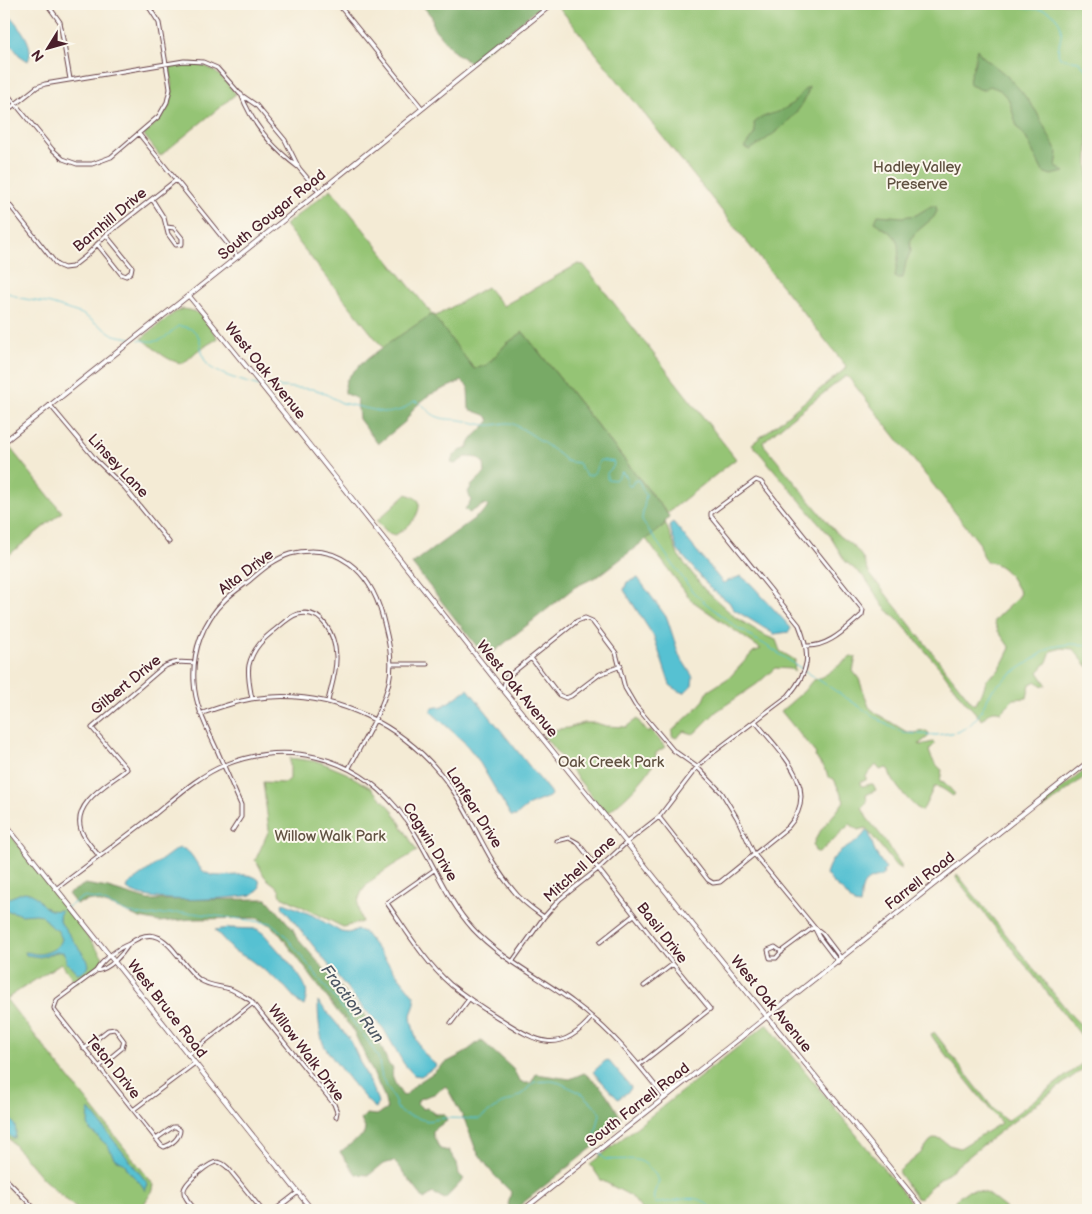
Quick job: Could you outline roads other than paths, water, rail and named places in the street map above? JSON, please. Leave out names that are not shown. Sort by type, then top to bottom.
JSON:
[{"type":"street","points":[[47,4],[60,22],[70,79]]},
{"type":"street","points":[[4,90],[57,155],[77,164],[92,164],[105,160],[159,116],[167,102],[170,89],[159,23],[147,4]]},
{"type":"street","points":[[338,4],[422,108]]},
{"type":"street","name":"South Gougar Road","points":[[4,442],[238,257],[552,4]]},
{"type":"street","points":[[4,114],[37,87],[52,82],[192,60],[209,64],[224,74],[240,94],[248,112],[259,128],[281,154],[299,168],[319,192]]},
{"type":"street","points":[[240,94],[256,105],[285,140],[299,168]]},
{"type":"street","points":[[139,134],[238,257]]},
{"type":"street","name":"Barnhill Drive","points":[[4,198],[57,265],[64,268],[72,267],[106,235],[176,180]]},
{"type":"street","points":[[152,199],[162,212],[167,227],[166,231],[176,245],[182,244],[182,238],[174,228],[167,227]]},
{"type":"street","points":[[97,244],[121,274],[126,276],[131,272],[132,267],[106,235]]},
{"type":"street","name":"West Oak Avenue","points":[[189,296],[503,690],[924,1210]]},
{"type":"street","name":"Linsey Lane","points":[[50,406],[96,460],[125,488],[169,542]]},
{"type":"street","points":[[756,480],[761,482],[863,610],[862,615],[835,638],[820,645],[806,646],[798,625],[711,513],[756,480]]},
{"type":"street","name":"Alta Drive","points":[[232,832],[241,817],[241,805],[200,714],[194,682],[194,663],[199,638],[209,619],[225,599],[271,563],[289,555],[308,551],[328,554],[345,561],[360,571],[378,599],[389,642],[392,664],[389,683],[375,719],[349,768]]},
{"type":"street","points":[[252,699],[249,665],[254,652],[262,640],[289,618],[299,614],[311,614],[322,619],[329,630],[336,656],[328,702]]},
{"type":"street","points":[[503,690],[506,678],[577,621],[585,618],[592,621],[612,646],[621,666],[626,688],[635,705],[673,750],[697,767],[722,792],[754,854],[814,927],[822,933],[839,960]]},
{"type":"street","name":"Mitchell Lane","points":[[512,962],[560,898],[598,869],[627,842],[659,817],[697,767],[788,696],[798,685],[806,669],[808,659],[806,646]]},
{"type":"street","points":[[531,658],[559,694],[566,698],[600,674],[621,666]]},
{"type":"street","name":"Gilbert Drive","points":[[99,856],[82,832],[79,821],[81,810],[89,799],[127,769],[92,728],[162,668],[178,661],[194,663]]},
{"type":"street","points":[[392,664],[427,664]]},
{"type":"street","points":[[494,678],[506,678]]},
{"type":"street","name":"Lanfear Drive","points":[[200,714],[252,699],[278,697],[328,702],[350,708],[375,719],[398,733],[430,761],[455,793],[513,891],[544,917]]},
{"type":"street","points":[[659,817],[708,880],[713,883],[720,882],[788,827],[796,818],[800,809],[802,798],[800,783],[793,769],[754,721]]},
{"type":"street","name":"Cagwin Drive","points":[[57,888],[190,786],[224,766],[245,758],[267,754],[289,754],[329,760],[349,768],[371,782],[398,809],[460,912],[471,926],[497,952],[560,992],[592,1017],[620,1042],[665,1098]]},
{"type":"street","name":"Farrell Road","points":[[767,1018],[1088,762]]},
{"type":"street","name":"West Bruce Road","points":[[4,823],[312,1210]]},
{"type":"street","name":"Basil Drive","points":[[557,841],[569,838],[578,843],[710,1009],[639,1065]]},
{"type":"street","points":[[434,870],[387,904],[427,959],[451,985],[469,999],[525,1034],[539,1040],[554,1041],[567,1039],[581,1030],[592,1017]]},
{"type":"street","points":[[600,942],[634,915]]},
{"type":"street","points":[[782,952],[775,947],[771,947],[768,950],[768,955],[770,958],[776,958],[814,927]]},
{"type":"street","name":"Willow Walk Drive","points":[[96,971],[101,970],[114,961],[139,936],[151,935],[161,938],[170,945],[188,970],[201,980],[239,993],[253,1003],[334,1104],[336,1117]]},
{"type":"street","name":"Willow Walk Drive","points":[[96,971],[98,966],[110,956],[123,946],[129,944]]},
{"type":"street","points":[[644,986],[673,964]]},
{"type":"street","name":"Teton Drive","points":[[96,971],[57,1000],[54,1008],[84,1049],[156,1139]]},
{"type":"street","points":[[451,1022],[469,999]]},
{"type":"street","name":"Willow Walk Drive","points":[[188,1054],[253,1003]]},
{"type":"street","name":"South Farrell Road","points":[[523,1210],[767,1018]]},
{"type":"street","points":[[84,1049],[108,1030],[115,1029],[125,1045],[99,1067]]},
{"type":"street","points":[[133,1110],[195,1063]]},
{"type":"street","points":[[173,1127],[180,1130],[178,1137],[168,1146],[164,1147],[156,1139],[173,1127]]},
{"type":"street","points":[[196,1210],[186,1198],[184,1190],[189,1181],[208,1166],[219,1162],[228,1168],[262,1210]]},
{"type":"street","points":[[4,1177],[36,1210]]},
{"type":"street","points":[[274,1210],[297,1193]]},
{"type":"water","points":[[4,9],[27,40],[30,54],[28,61],[19,55],[4,35]]},
{"type":"water","points":[[673,522],[723,583],[741,576],[751,584],[791,628],[789,632],[774,634],[733,609],[729,602],[711,589],[677,549],[669,525]]},
{"type":"water","points":[[638,578],[667,618],[679,655],[693,677],[692,685],[684,693],[670,685],[654,637],[624,590],[627,582]]},
{"type":"water","points":[[468,689],[550,792],[551,795],[549,797],[529,805],[516,816],[511,816],[477,758],[464,742],[431,712],[432,708],[443,706]]},
{"type":"water","points":[[866,831],[869,833],[875,852],[886,869],[883,872],[884,874],[865,883],[860,905],[854,904],[826,874],[834,858],[856,842]]},
{"type":"water","points":[[180,848],[189,852],[204,872],[215,876],[248,875],[259,880],[260,888],[252,895],[187,900],[151,897],[137,894],[127,889],[129,884]]},
{"type":"water","points":[[24,892],[30,893],[48,909],[60,910],[61,923],[88,961],[89,966],[82,972],[77,973],[66,963],[66,957],[63,952],[40,957],[26,955],[25,952],[38,954],[49,952],[59,945],[62,939],[58,931],[49,925],[42,915],[21,915],[4,911],[4,900]]},
{"type":"water","points":[[284,903],[312,915],[341,932],[348,933],[358,930],[364,932],[414,996],[415,1004],[411,1015],[414,1033],[421,1048],[436,1065],[435,1067],[421,1076],[414,1075],[404,1064],[383,1028],[363,1008],[283,908],[282,904]]},
{"type":"water","points":[[229,928],[257,929],[264,934],[292,967],[305,986],[306,998],[304,1006],[273,977],[249,959],[234,951],[215,930]]},
{"type":"water","points":[[318,1001],[350,1040],[377,1099],[376,1108],[339,1067],[323,1043]]},
{"type":"water","points":[[608,1060],[631,1087],[630,1090],[618,1099],[593,1072]]},
{"type":"water","points":[[89,1109],[148,1184],[145,1191],[129,1172],[125,1164],[114,1158],[108,1146],[90,1130],[88,1124]]},
{"type":"water","points":[[4,1116],[14,1124],[15,1138],[12,1138],[4,1129]]},
{"type":"waterway","points":[[1012,4],[1018,7],[1050,12],[1060,24],[1061,29],[1058,55],[1060,58],[1079,61],[1088,72]]},
{"type":"waterway","points":[[4,291],[20,298],[51,304],[82,314],[114,335],[130,338]]},
{"type":"waterway","points":[[139,340],[157,341],[164,338],[178,326],[188,328],[198,335],[202,353],[208,365],[233,378],[261,386]]},
{"type":"waterway","points":[[265,386],[313,389],[342,403],[387,413],[402,410],[414,401],[421,404],[435,416],[441,418],[485,425],[510,423],[539,440],[566,461],[578,463],[586,475],[594,473],[600,460],[614,462],[613,467],[607,473],[607,479],[615,480],[622,472],[627,477],[627,485],[631,486],[634,481],[638,480],[646,495],[642,521],[692,591],[740,630],[745,631],[751,637],[889,726],[904,733],[936,735],[958,732],[970,725],[978,716],[993,689],[1008,676],[1051,647],[1071,644],[1088,645]]},
{"type":"waterway","name":"Fraction Run","points":[[60,912],[83,897],[100,900],[128,913],[149,916],[193,913],[271,923],[284,934],[368,1041],[378,1057],[382,1078],[401,1113],[427,1121],[445,1118],[479,1119],[501,1104],[523,1093],[534,1082],[552,1081],[583,1094],[597,1108],[600,1114],[594,1141],[597,1149]]},
{"type":"waterway","name":"Fraction Run","points":[[599,1152],[604,1159],[635,1160],[641,1161],[646,1165],[659,1180],[654,1194],[655,1203],[695,1199],[703,1201],[714,1210]]},
{"type":"park label","name":"Hadley Valley Preserve","points":[[917,176]]},
{"type":"park label","name":"Oak Creek Park","points":[[611,762]]},
{"type":"park label","name":"Willow Walk Park","points":[[330,836]]}]
